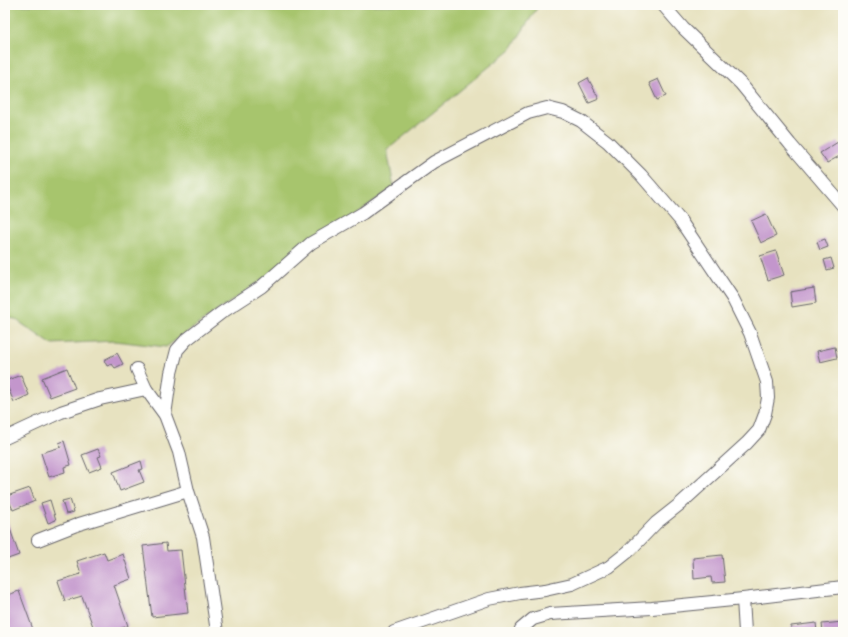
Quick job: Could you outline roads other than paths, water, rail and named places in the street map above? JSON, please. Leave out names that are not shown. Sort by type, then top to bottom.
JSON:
[{"type":"street","points":[[663,5],[683,28],[742,84],[790,144],[843,206]]},
{"type":"street","points":[[165,415],[171,373],[177,350],[186,340],[221,312],[262,288],[311,243],[362,213],[434,162],[528,113],[547,108],[564,112],[580,121],[608,142],[641,175],[680,220],[733,299],[750,333],[767,382],[768,398],[765,414],[759,430],[736,454],[680,504],[656,523],[629,551],[609,567],[572,584],[489,599],[394,632]]},
{"type":"street","points":[[137,369],[146,390],[165,415],[179,452],[188,491],[203,537],[217,632]]},
{"type":"street","points":[[5,438],[61,412],[100,399],[146,390]]},
{"type":"street","points":[[38,540],[79,524],[188,491]]},
{"type":"street","points":[[520,632],[521,629],[533,619],[550,614],[652,608],[843,587]]},
{"type":"street","points":[[742,599],[745,632]]}]
